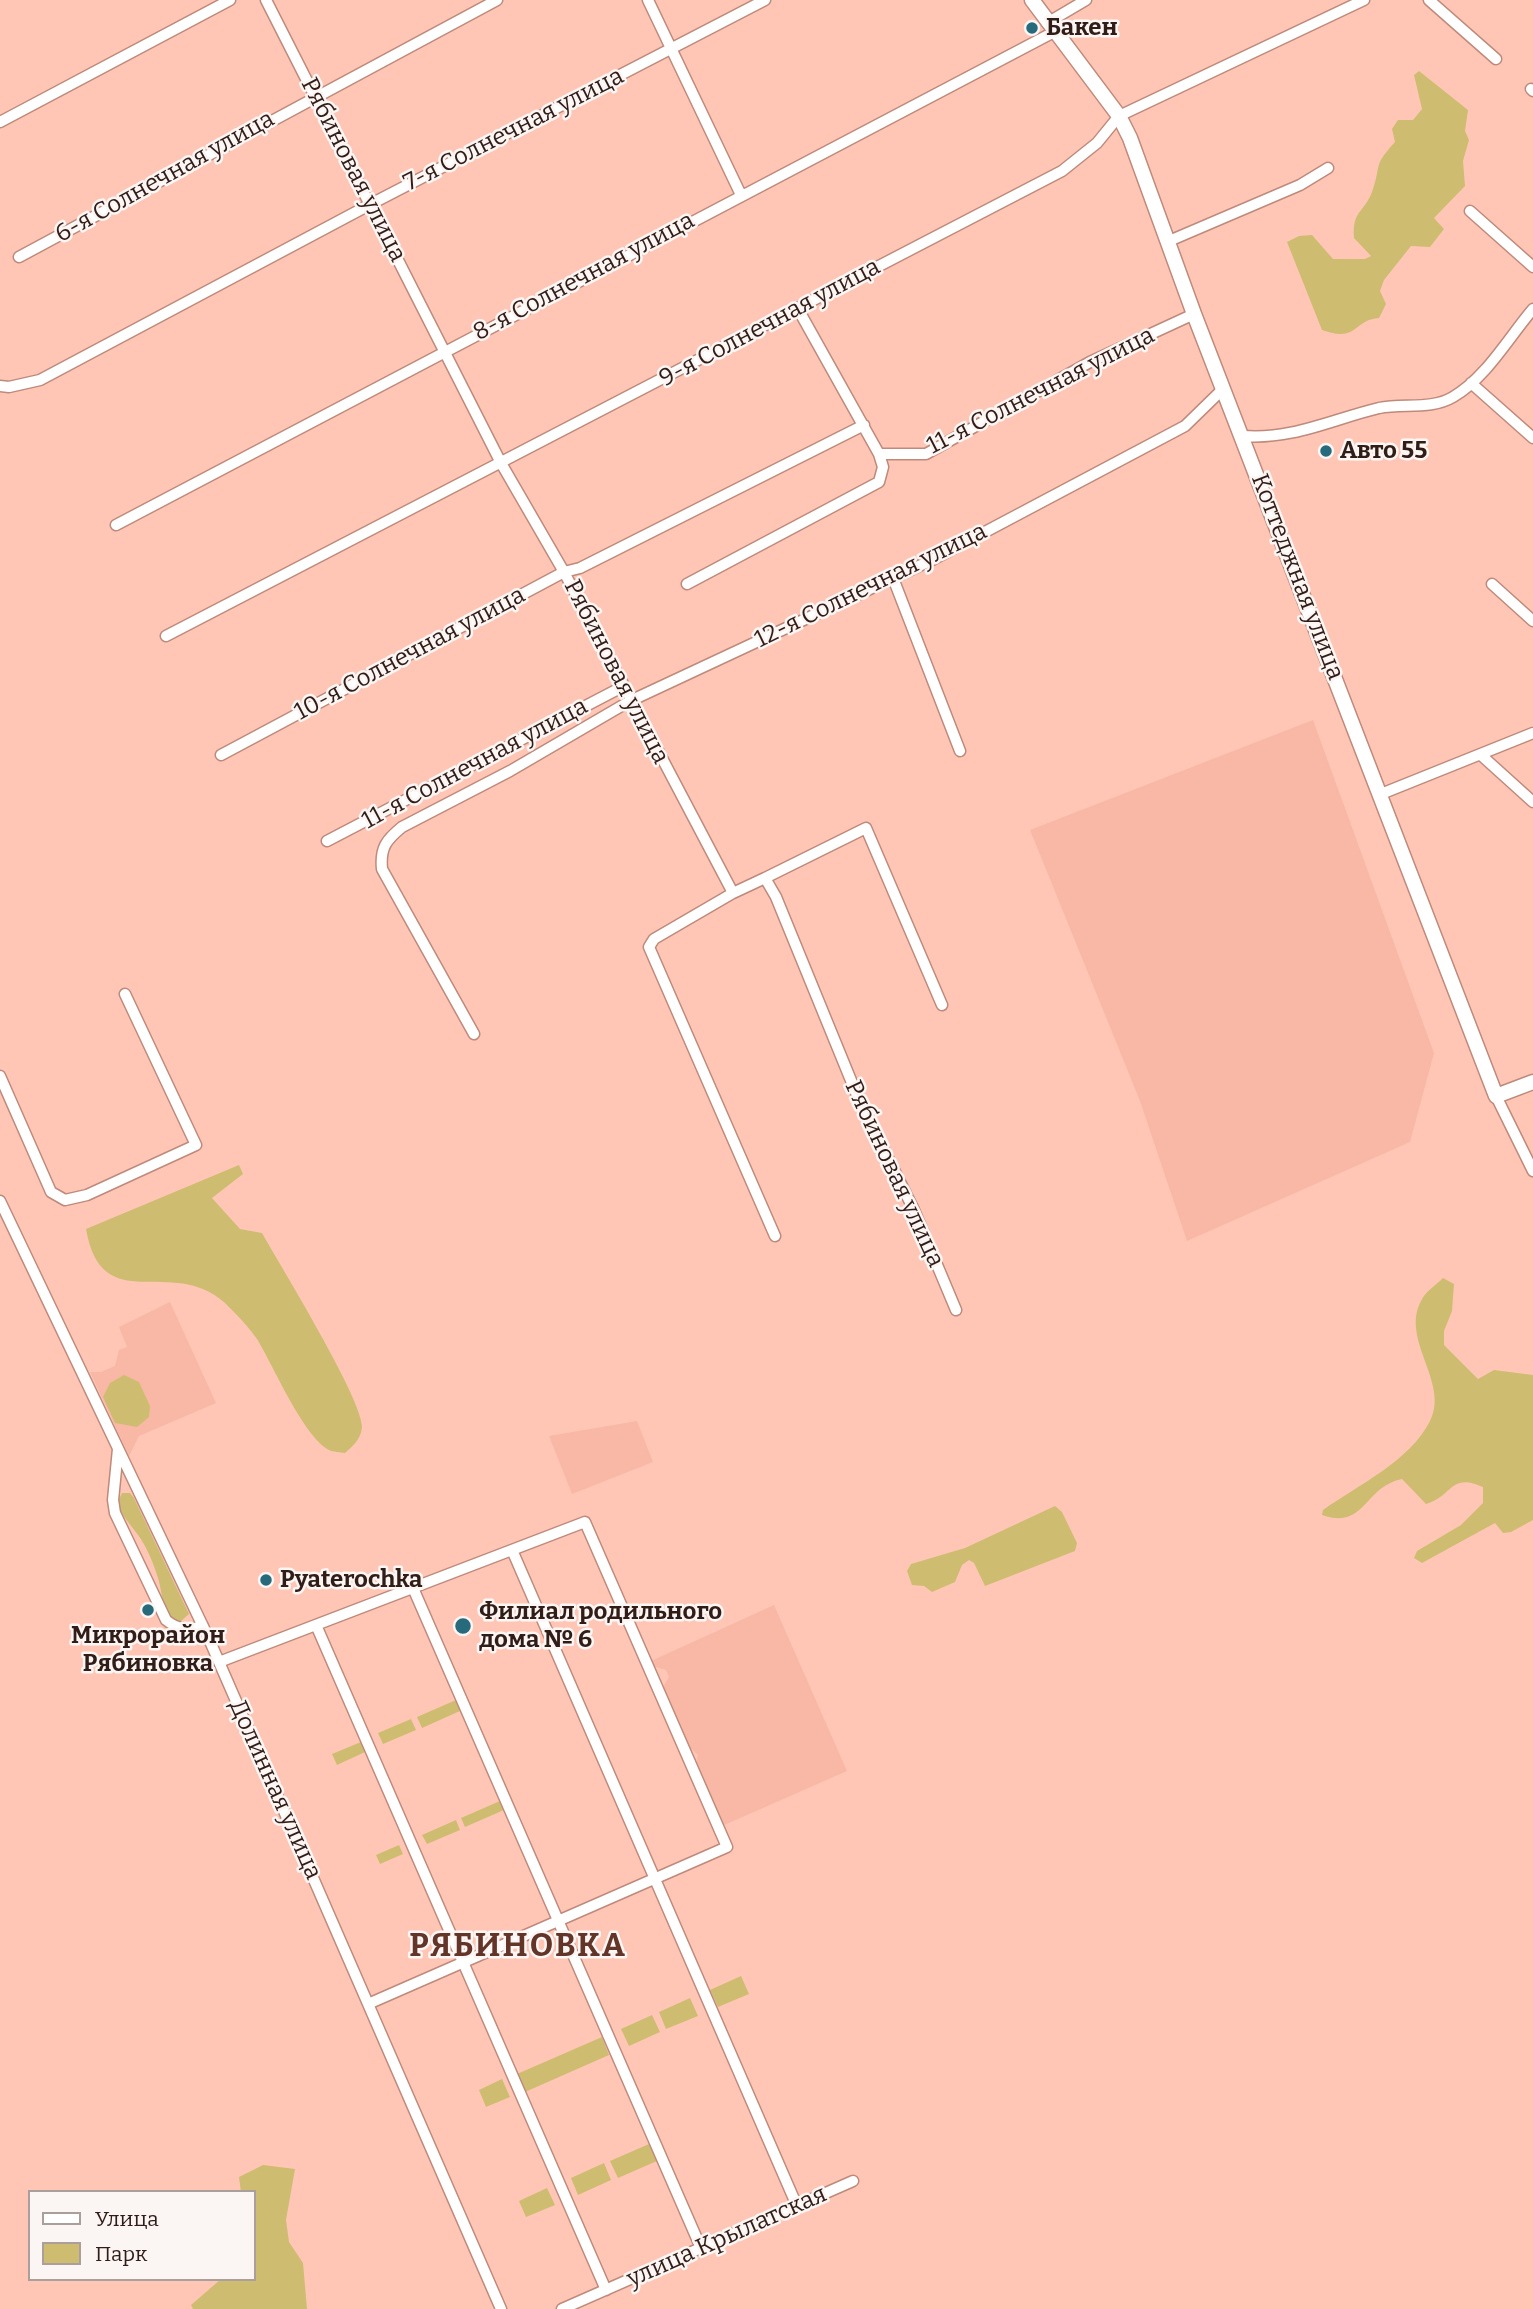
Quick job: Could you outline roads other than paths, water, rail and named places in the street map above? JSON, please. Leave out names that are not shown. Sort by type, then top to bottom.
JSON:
[{"type":"street","points":[[0,122],[230,0]]},
{"type":"street","name":"Рябиновая улица","points":[[266,0],[501,463],[564,572],[622,687],[733,893]]},
{"type":"street","name":"6-я Солнечная улица","points":[[19,257],[314,96],[497,0]]},
{"type":"street","points":[[648,0],[674,49],[741,195]]},
{"type":"street","name":"7-я Солнечная улица","points":[[0,386],[9,387],[40,380],[370,204],[765,0]]},
{"type":"street","name":"Коттеджная улица","points":[[1032,0],[1119,116],[1142,164],[1194,314],[1496,1096],[1533,1171]]},
{"type":"street","name":"8-я Солнечная улица","points":[[116,525],[741,195],[1050,27],[1086,0]]},
{"type":"street","name":"9-я Солнечная улица","points":[[166,636],[1062,171],[1097,143],[1119,116],[1364,0]]},
{"type":"street","points":[[1429,0],[1496,59]]},
{"type":"street","points":[[1169,241],[1300,185],[1328,168]]},
{"type":"street","points":[[1470,211],[1533,267]]},
{"type":"street","points":[[687,584],[879,482],[883,467],[879,454],[798,309]]},
{"type":"street","points":[[1243,436],[1266,438],[1313,429],[1378,409],[1443,402],[1471,383],[1533,309]]},
{"type":"street","name":"11-я Солнечная улица","points":[[879,454],[926,454],[1090,362],[1194,314]]},
{"type":"street","points":[[1471,383],[1533,438]]},
{"type":"street","name":"12-я Солнечная улица","points":[[474,1034],[382,869],[380,854],[387,839],[402,827],[510,771],[630,701],[893,578],[1185,426],[1224,388]]},
{"type":"street","name":"10-я Солнечная улица","points":[[221,755],[564,572],[580,568],[864,425]]},
{"type":"street","points":[[893,578],[960,751]]},
{"type":"street","points":[[1492,584],[1533,621]]},
{"type":"street","name":"11-я Солнечная улица","points":[[327,841],[622,687]]},
{"type":"street","points":[[1381,793],[1533,733]]},
{"type":"street","points":[[1481,755],[1533,802]]},
{"type":"street","points":[[775,1236],[649,947],[654,939],[733,893],[866,828],[943,1005]]},
{"type":"street","name":"Рябиновая улица","points":[[765,878],[776,897],[859,1100],[914,1210],[956,1310]]},
{"type":"street","points":[[0,1076],[51,1192],[65,1200],[87,1195],[195,1145],[125,994]]},
{"type":"street","points":[[1496,1096],[1533,1082]]},
{"type":"street","name":"Долинная улица","points":[[0,1201],[203,1626],[501,2309]]},
{"type":"street","points":[[118,1446],[113,1500],[124,1534],[166,1620],[175,1628],[203,1626]]},
{"type":"street","points":[[219,1662],[585,1522],[727,1847],[368,2004]]},
{"type":"street","points":[[512,1550],[797,2206]]},
{"type":"street","points":[[413,1588],[701,2248]]},
{"type":"street","points":[[316,1625],[606,2290]]},
{"type":"street","name":"улица Крылатская","points":[[562,2309],[853,2181]]},
{"type":"place","name":"Бакен","points":[[1032,28]]},
{"type":"place","name":"Авто 55","points":[[1326,451]]},
{"type":"place","name":"Pyaterochka","points":[[266,1580]]},
{"type":"place","name":"Микрорайон Рябиновка","points":[[148,1610]]},
{"type":"place","name":"Филиал родильного дома № 6","points":[[463,1626]]},
{"type":"district","name":"РЯБИНОВКА","points":[[518,1947]]}]
